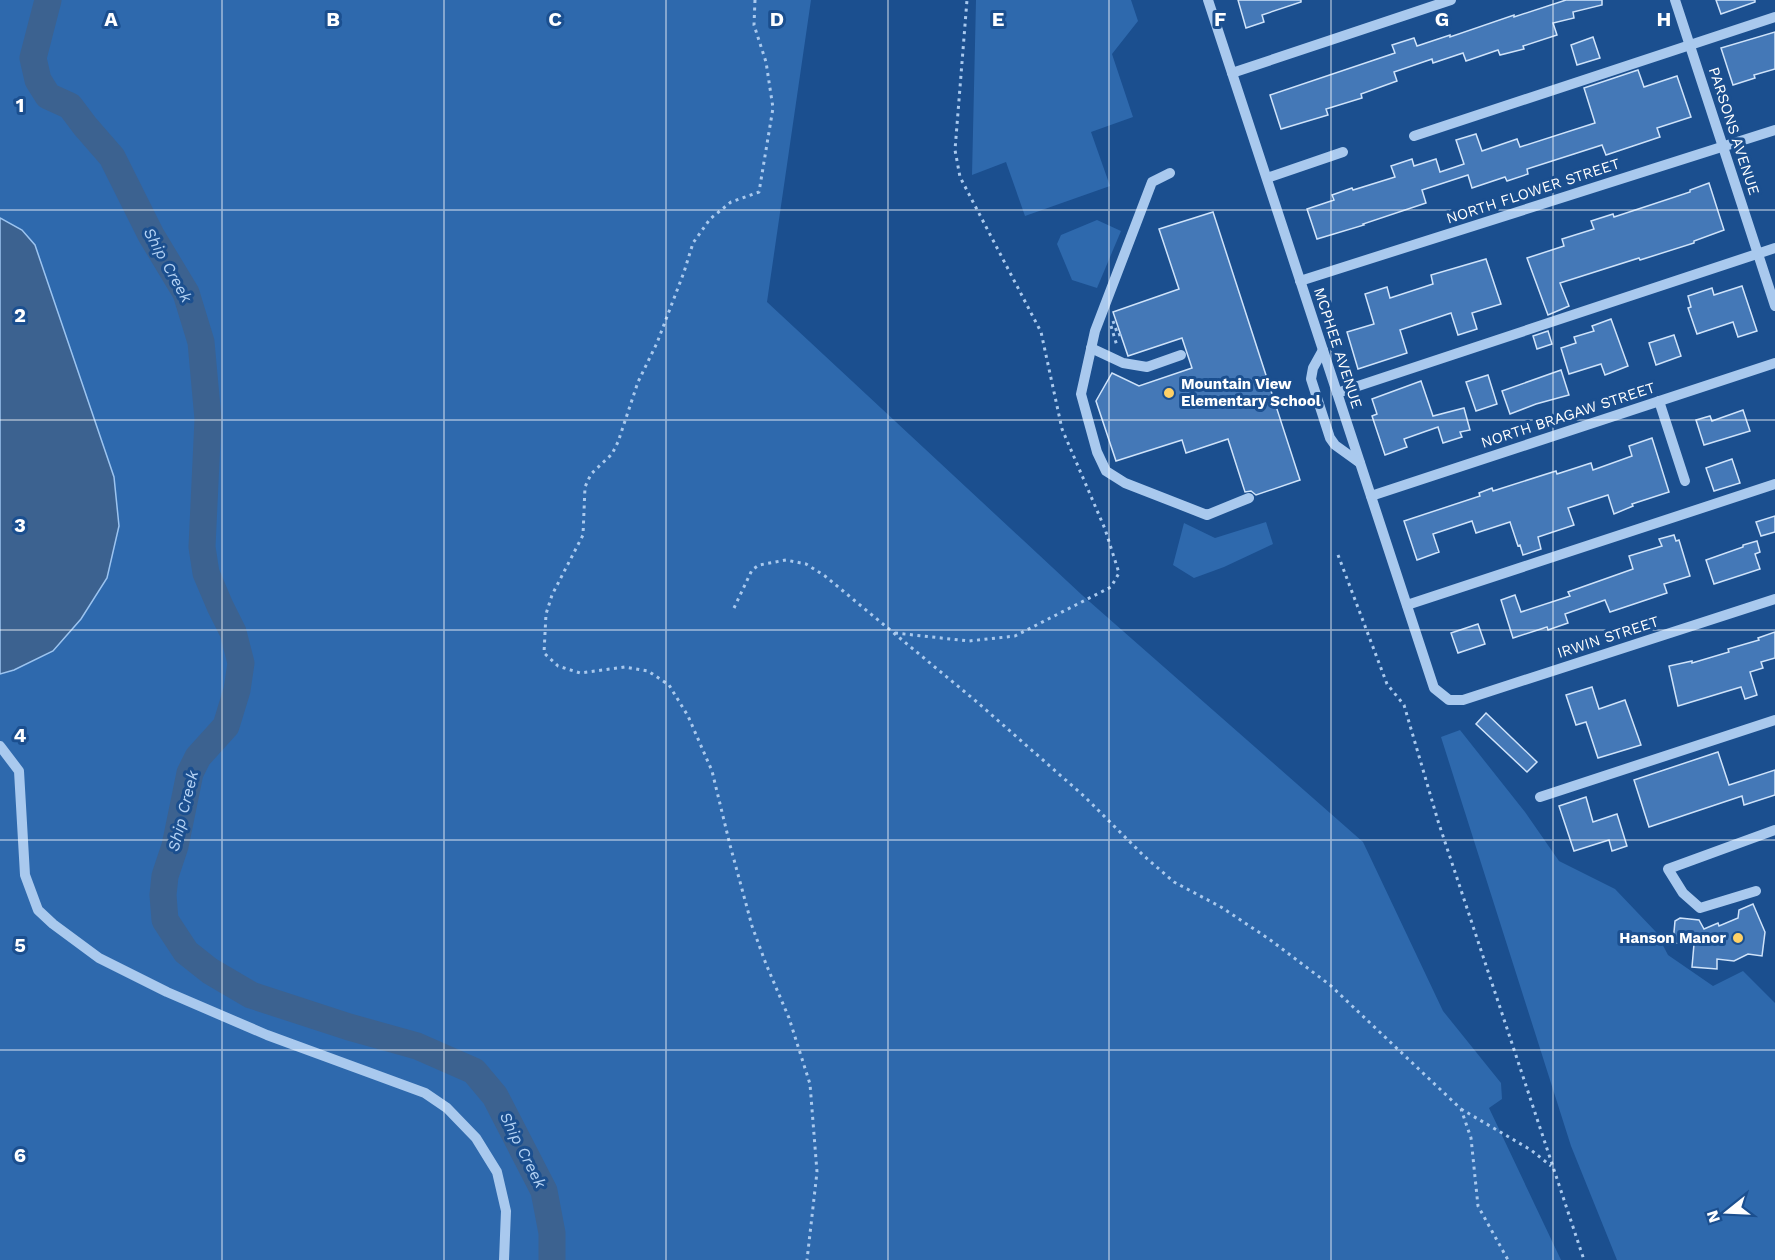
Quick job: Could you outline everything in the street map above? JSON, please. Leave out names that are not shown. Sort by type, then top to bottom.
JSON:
[{"type":"street","name":"MCPHEE AVENUE","points":[[1208,0],[1434,688],[1449,700]]},
{"type":"street","points":[[1232,73],[1451,0]]},
{"type":"street","name":"PARSONS AVENUE","points":[[1675,0],[1775,306]]},
{"type":"street","points":[[1414,136],[1775,17]]},
{"type":"street","name":"NORTH FLOWER STREET","points":[[1300,281],[1775,130]]},
{"type":"street","points":[[1267,178],[1342,152]]},
{"type":"street","points":[[1170,173],[1152,182],[1095,331],[1081,394],[1097,452],[1106,471],[1125,483],[1207,515],[1249,498]]},
{"type":"street","points":[[1337,393],[1775,248]]},
{"type":"street","points":[[1091,348],[1123,363],[1147,367],[1181,355]]},
{"type":"street","points":[[1323,350],[1313,368],[1311,379],[1330,438],[1335,445],[1360,463]]},
{"type":"street","name":"NORTH BRAGAW STREET","points":[[1371,496],[1775,363]]},
{"type":"street","points":[[1659,401],[1685,481]]},
{"type":"street","points":[[1407,605],[1775,484]]},
{"type":"street","name":"IRWIN STREET","points":[[1449,700],[1463,700],[1775,599]]},
{"type":"street","points":[[1539,797],[1775,720]]},
{"type":"street","points":[[0,746],[19,771],[25,875],[38,910],[52,924],[99,958],[167,992],[267,1035],[425,1093],[447,1108],[476,1138],[497,1172],[506,1211],[504,1260]]},
{"type":"street","points":[[1756,891],[1700,908],[1683,893],[1668,869],[1775,830]]},
{"type":"path","points":[[755,0],[754,25],[766,62],[773,108],[759,192],[731,202],[710,219],[693,243],[657,343],[638,382],[618,442],[612,454],[591,474],[585,487],[583,535],[552,595],[546,614],[544,653],[558,666],[580,673],[625,667],[648,671],[669,685],[688,716],[712,771],[752,926],[789,1018],[810,1084],[817,1172],[807,1260]]},
{"type":"path","points":[[893,632],[969,640],[1015,636],[1111,587],[1119,573],[1105,529],[1062,429],[1041,333],[960,177],[955,150],[966,0]]},
{"type":"path","points":[[1121,334],[1118,335],[1113,320],[1109,321],[1123,363]]},
{"type":"path","points":[[1338,555],[1388,684],[1404,705],[1438,821],[1584,1260]]},
{"type":"path","points":[[734,608],[752,570],[759,565],[786,560],[806,564],[825,576],[1085,797],[1144,856],[1174,882],[1221,907],[1269,939],[1330,985],[1461,1109],[1531,1150],[1553,1167]]},
{"type":"path","points":[[1461,1109],[1471,1138],[1478,1206],[1508,1260]]},
{"type":"shaded area","points":[[0,0],[811,0],[767,302],[1082,595],[1363,842],[1443,1011],[1501,1083],[1502,1099],[1489,1108],[1561,1260],[0,1260]]},
{"type":"shaded area","points":[[976,0],[1131,0],[1138,21],[1112,54],[1133,117],[1091,132],[1110,186],[1025,216],[1006,162],[972,175]]},
{"type":"shaded area","points":[[0,218],[22,230],[35,245],[114,477],[119,526],[107,578],[81,619],[53,651],[14,670],[0,674]]},
{"type":"shaded area","points":[[1097,220],[1121,231],[1097,288],[1072,280],[1057,244],[1061,235]]},
{"type":"shaded area","points":[[1266,522],[1273,544],[1224,567],[1194,578],[1173,565],[1184,523],[1215,538]]},
{"type":"shaded area","points":[[1460,730],[1525,812],[1559,861],[1615,889],[1656,932],[1668,955],[1713,986],[1743,971],[1775,1003],[1775,1260],[1617,1260],[1571,1146],[1441,737]]},
{"type":"building","points":[[1238,0],[1301,0],[1301,2],[1262,15],[1264,22],[1246,28]]},
{"type":"building","points":[[1566,0],[1602,0],[1602,5],[1573,12],[1574,18],[1553,23],[1557,35],[1523,46],[1524,49],[1500,55],[1498,50],[1466,61],[1463,53],[1433,63],[1432,59],[1394,72],[1397,81],[1361,94],[1362,98],[1326,109],[1328,115],[1281,129],[1270,95],[1395,53],[1392,45],[1414,38],[1417,46]]},
{"type":"building","points":[[1716,0],[1755,0],[1755,2],[1721,14]]},
{"type":"building","points":[[1775,32],[1775,69],[1754,75],[1755,78],[1733,85],[1721,48]]},
{"type":"building","points":[[1593,37],[1600,58],[1577,65],[1571,45]]},
{"type":"building","points":[[1638,70],[1644,87],[1677,76],[1691,117],[1657,128],[1660,137],[1606,155],[1602,145],[1527,169],[1528,174],[1507,181],[1505,177],[1472,188],[1468,175],[1422,190],[1426,203],[1317,239],[1307,209],[1334,200],[1332,195],[1395,177],[1391,166],[1412,159],[1414,166],[1436,159],[1440,172],[1464,164],[1456,140],[1476,134],[1482,151],[1517,139],[1520,147],[1595,123],[1584,88]]},
{"type":"building","points":[[1709,183],[1724,230],[1694,241],[1694,243],[1560,283],[1569,306],[1548,315],[1527,258],[1564,246],[1562,239],[1594,229],[1591,221],[1613,214],[1614,217],[1690,192],[1690,190]]},
{"type":"building","points":[[1213,212],[1300,480],[1256,495],[1251,491],[1245,492],[1228,439],[1186,453],[1182,440],[1116,461],[1096,401],[1112,373],[1139,386],[1192,368],[1182,338],[1128,356],[1113,312],[1179,289],[1159,229]]},
{"type":"building","points":[[1486,259],[1501,304],[1472,313],[1477,329],[1458,335],[1451,313],[1400,330],[1407,353],[1358,369],[1347,332],[1374,324],[1365,294],[1387,287],[1390,298],[1433,284],[1431,275]]},
{"type":"building","points":[[1742,286],[1757,331],[1738,337],[1733,322],[1697,334],[1688,308],[1691,307],[1688,296],[1712,288],[1714,295]]},
{"type":"building","points":[[1611,319],[1628,366],[1605,375],[1601,364],[1569,374],[1561,348],[1576,343],[1574,337],[1594,331],[1592,326]]},
{"type":"building","points":[[1548,331],[1552,344],[1537,349],[1533,336]]},
{"type":"building","points":[[1674,335],[1681,356],[1656,365],[1649,343]]},
{"type":"building","points":[[1561,370],[1569,395],[1510,414],[1502,391]]},
{"type":"building","points":[[1488,375],[1497,404],[1476,411],[1466,382]]},
{"type":"building","points":[[1421,381],[1433,416],[1464,408],[1470,430],[1460,432],[1462,437],[1443,443],[1438,427],[1404,439],[1407,447],[1385,455],[1372,416],[1377,414],[1372,399]]},
{"type":"building","points":[[1743,410],[1750,431],[1704,445],[1696,420],[1710,416],[1712,421]]},
{"type":"building","points":[[1652,438],[1669,492],[1632,504],[1633,506],[1614,514],[1608,495],[1568,508],[1574,525],[1538,537],[1541,549],[1523,555],[1510,522],[1476,533],[1472,521],[1433,534],[1439,552],[1417,560],[1404,521],[1480,496],[1479,493],[1492,488],[1493,491],[1556,471],[1557,474],[1591,463],[1593,470],[1632,456],[1629,446]]},
{"type":"building","points":[[1732,459],[1740,483],[1714,491],[1706,468]]},
{"type":"building","points":[[1775,516],[1775,532],[1761,536],[1756,522]]},
{"type":"building","points":[[1674,535],[1676,541],[1679,540],[1690,576],[1664,584],[1667,593],[1610,612],[1605,600],[1565,614],[1568,623],[1513,638],[1501,600],[1515,595],[1521,612],[1570,596],[1568,592],[1633,569],[1629,556],[1662,546],[1659,539]]},
{"type":"building","points":[[1757,541],[1760,552],[1755,554],[1760,569],[1714,584],[1706,560]]},
{"type":"building","points":[[1478,624],[1485,644],[1458,653],[1451,633]]},
{"type":"building","points":[[1775,632],[1775,658],[1761,662],[1763,668],[1750,672],[1757,695],[1745,699],[1741,687],[1678,706],[1669,666],[1692,661],[1692,663],[1729,652],[1728,649],[1759,640],[1758,638]]},
{"type":"building","points":[[1592,687],[1599,709],[1625,700],[1641,745],[1598,758],[1586,722],[1576,725],[1566,695]]},
{"type":"building","points":[[1486,713],[1537,762],[1527,772],[1476,724]]},
{"type":"building","points":[[1718,752],[1729,785],[1775,770],[1775,795],[1744,805],[1742,796],[1649,827],[1634,780]]},
{"type":"building","points":[[1586,797],[1593,822],[1617,814],[1627,846],[1612,851],[1609,840],[1574,851],[1559,806]]},
{"type":"building","name":"Hanson Manor","points":[[1753,904],[1765,932],[1762,956],[1748,954],[1734,961],[1717,959],[1717,969],[1692,967],[1694,944],[1673,943],[1675,921],[1680,918],[1699,920],[1704,929],[1738,918],[1739,910]]},
{"type":"waterway","name":"Ship Creek","points":[[48,0],[33,58],[38,80],[48,96],[70,106],[112,157],[151,235],[186,293],[201,342],[208,419],[202,547],[206,573],[233,632],[241,663],[237,690],[226,726],[198,757],[190,773],[175,846],[165,876],[163,895],[165,920],[186,952],[210,971],[251,995],[349,1027],[417,1046],[474,1071],[495,1096],[544,1191],[552,1233],[552,1260]]},
{"type":"place","name":"Mountain View Elementary School","points":[[1169,393]]},
{"type":"place","name":"Hanson Manor","points":[[1738,938]]}]
